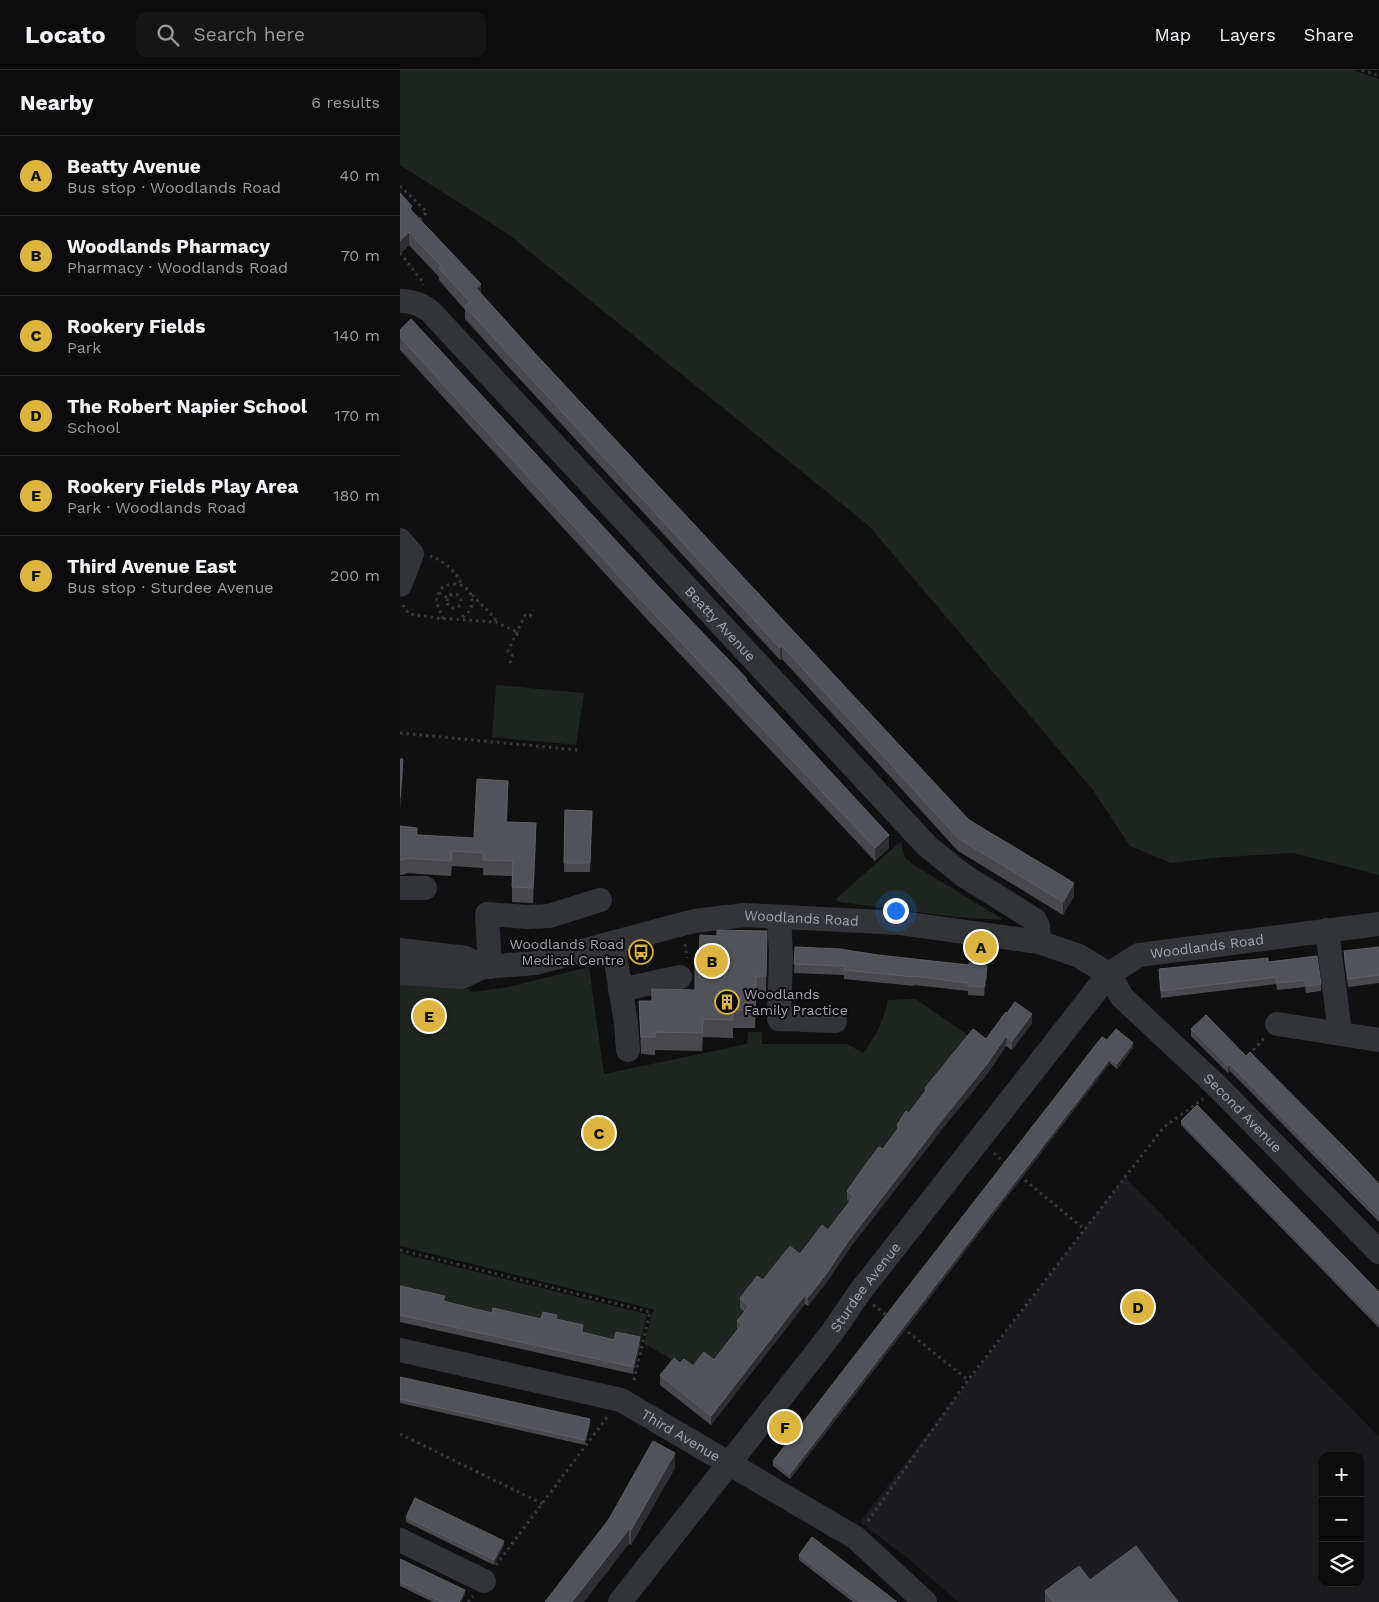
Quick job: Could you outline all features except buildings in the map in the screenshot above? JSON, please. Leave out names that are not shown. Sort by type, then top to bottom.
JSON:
[{"type":"street","points":[[400,301],[414,303],[426,308]]},
{"type":"street","name":"Beatty Avenue","points":[[426,308],[927,846],[963,875],[1035,920],[1038,926],[1040,942]]},
{"type":"street","points":[[400,540],[412,554],[400,585]]},
{"type":"street","points":[[400,888],[424,888]]},
{"type":"street","points":[[487,967],[487,914],[528,917],[549,916],[600,900]]},
{"type":"street","name":"Woodlands Road","points":[[400,973],[462,977],[487,967],[536,963],[694,921],[745,915],[900,923],[1040,942],[1079,956],[1108,974],[1139,955],[1379,924]]},
{"type":"street","points":[[779,917],[781,955],[779,1019],[835,1021]]},
{"type":"street","points":[[1327,930],[1340,1033]]},
{"type":"street","points":[[613,943],[626,1023],[628,1050]]},
{"type":"street","name":"Woodlands Road","points":[[400,950],[466,958],[487,967]]},
{"type":"street","points":[[620,990],[684,970]]},
{"type":"street","name":"Second Avenue","points":[[1108,974],[1122,997],[1218,1088],[1379,1252]]},
{"type":"street","name":"Sturdee Avenue","points":[[620,1602],[831,1334],[859,1293],[1108,974]]},
{"type":"street","points":[[1277,1024],[1379,1040]]},
{"type":"street","name":"Third Avenue","points":[[400,1350],[624,1402],[856,1538],[925,1602]]},
{"type":"street","points":[[400,1540],[484,1581]]},
{"type":"path","points":[[1362,70],[1379,76]]},
{"type":"path","points":[[400,186],[427,212],[414,226]]},
{"type":"path","points":[[400,253],[422,281],[426,308]]},
{"type":"path","points":[[443,619],[436,601],[443,587],[455,584],[466,587],[495,618],[496,622]]},
{"type":"path","points":[[439,594],[448,598]]},
{"type":"path","points":[[457,594],[460,597],[461,604],[456,608],[451,608],[448,604],[448,598],[457,594]]},
{"type":"path","points":[[460,620],[470,608],[471,594]]},
{"type":"path","points":[[400,599],[408,613],[443,619],[496,622],[522,636]]},
{"type":"path","points":[[510,663],[512,655],[508,651],[525,615],[530,616],[533,610]]},
{"type":"path","points":[[400,733],[578,750]]},
{"type":"path","points":[[684,939],[684,970]]},
{"type":"path","points":[[1244,1060],[1277,1024]]},
{"type":"path","points":[[856,1538],[968,1380],[1164,1127],[1218,1088]]},
{"type":"path","points":[[978,1140],[1008,1166]]},
{"type":"path","points":[[1016,1172],[1084,1229]]},
{"type":"path","points":[[400,1250],[650,1312],[624,1402],[468,1602]]},
{"type":"path","points":[[859,1293],[890,1318]]},
{"type":"path","points":[[898,1324],[968,1380]]},
{"type":"path","points":[[400,1434],[543,1504]]},
{"type":"shaded area","points":[[400,70],[1353,70],[1379,79],[1379,875],[1294,853],[1224,857],[1171,863],[1130,846],[1093,790],[869,526],[508,234],[400,165]]},
{"type":"shaded area","points":[[496,685],[584,693],[576,745],[492,737]]},
{"type":"shaded area","points":[[901,841],[905,858],[1001,918],[1001,920],[956,917],[839,902],[836,899]]},
{"type":"shaded area","points":[[589,967],[604,1074],[747,1044],[748,1032],[762,1032],[762,1044],[847,1044],[863,1053],[878,1028],[888,1000],[916,999],[973,1039],[965,1050],[956,1049],[958,1057],[904,1140],[870,1160],[865,1166],[877,1175],[847,1200],[851,1209],[773,1297],[752,1281],[745,1291],[770,1319],[736,1357],[693,1371],[644,1344],[652,1313],[655,1310],[400,1246],[400,983],[470,989],[469,991],[474,992],[508,987]]},
{"type":"shaded area","points":[[1125,1177],[1379,1437],[1379,1602],[958,1602],[914,1563],[860,1522]]},
{"type":"shaded area","points":[[400,1253],[647,1314],[640,1345],[614,1347],[492,1320],[400,1293]]},
{"type":"place","name":"Beatty Avenue","points":[[981,947]]},
{"type":"place","name":"Woodlands Road Medical Centre","points":[[641,952]]},
{"type":"place","name":"Woodlands Pharmacy","points":[[712,961]]},
{"type":"place","name":"Woodlands Family Practice","points":[[727,1002]]},
{"type":"place","name":"Rookery Fields Play Area","points":[[429,1016]]},
{"type":"place","name":"Rookery Fields","points":[[599,1133]]},
{"type":"place","name":"The Robert Napier School","points":[[1138,1307]]},
{"type":"place","name":"Third Avenue East","points":[[785,1427]]}]
